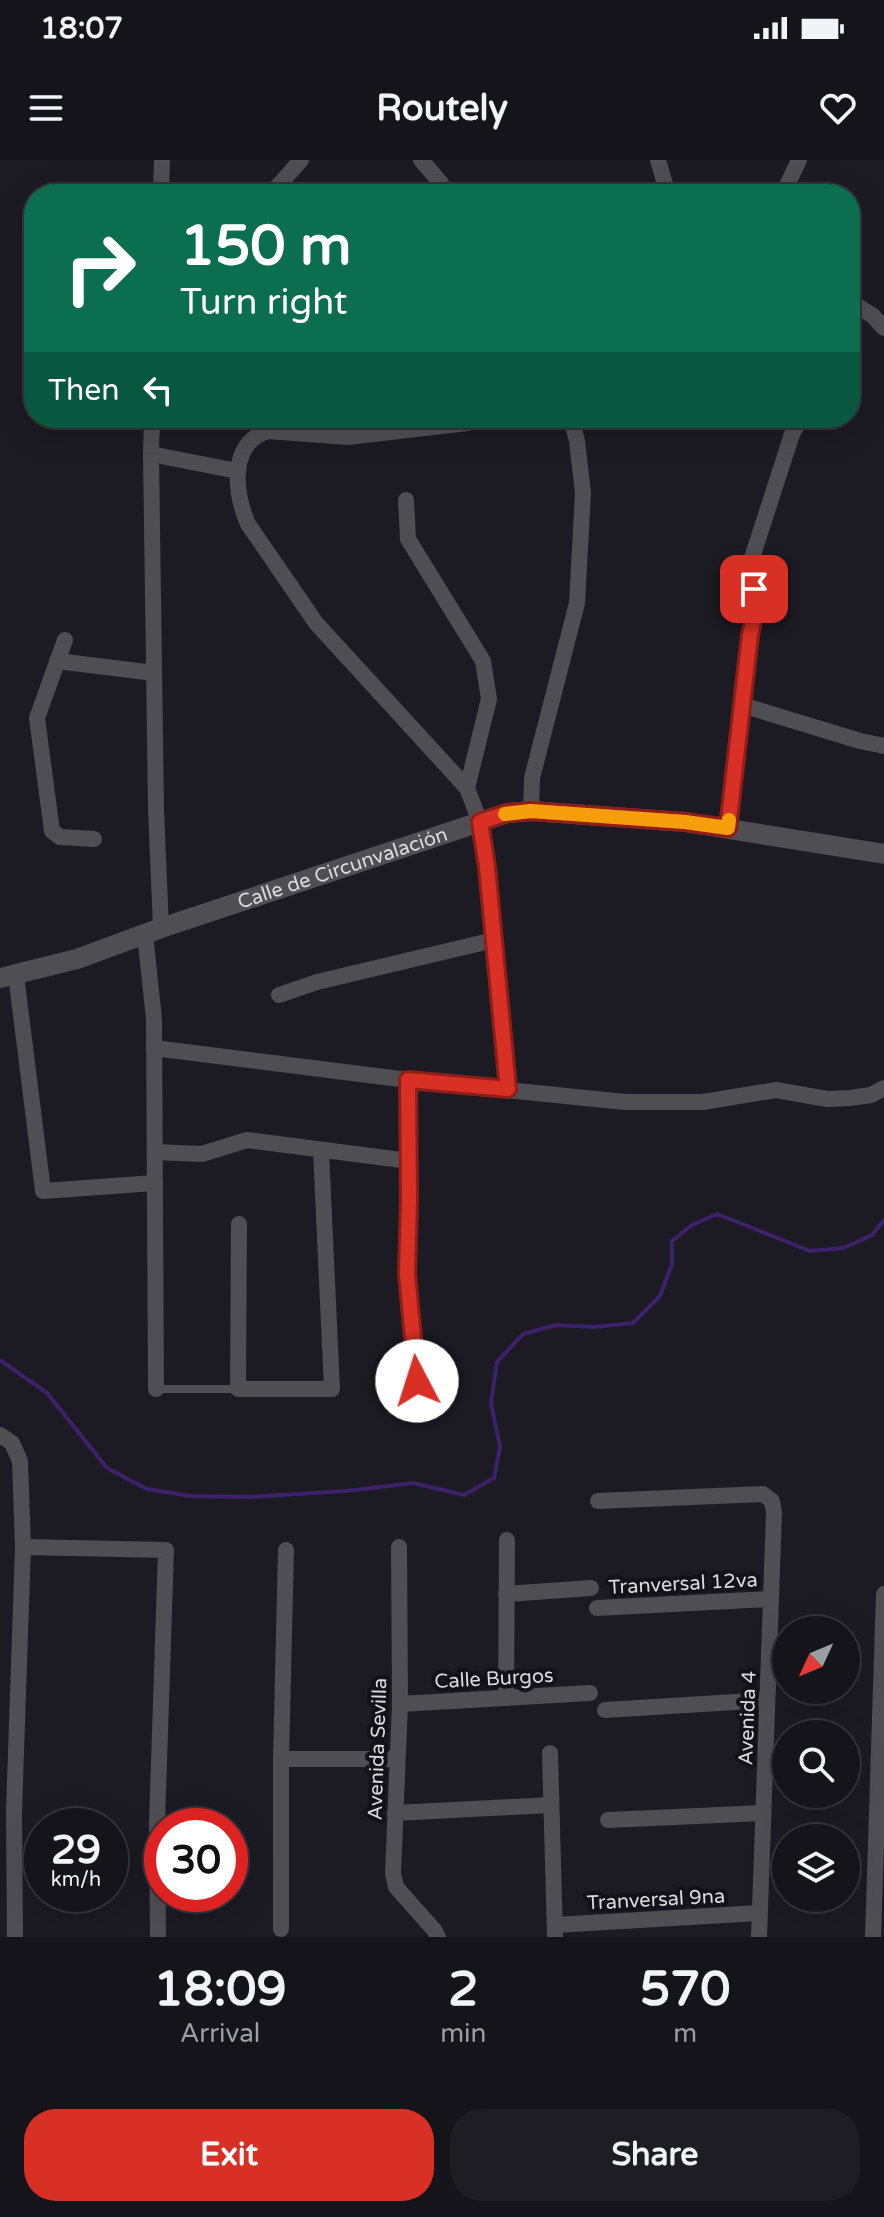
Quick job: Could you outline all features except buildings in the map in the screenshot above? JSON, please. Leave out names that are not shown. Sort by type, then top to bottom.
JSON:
[{"type":"street","points":[[161,184],[162,160]]},
{"type":"street","points":[[280,184],[301,160]]},
{"type":"street","points":[[421,160],[441,184]]},
{"type":"street","points":[[658,160],[665,184]]},
{"type":"street","points":[[788,184],[799,160]]},
{"type":"street","points":[[860,309],[873,316],[884,328]]},
{"type":"street","points":[[152,428],[156,809],[153,931],[156,1389]]},
{"type":"street","points":[[382,428],[348,437],[260,433],[245,447],[237,471],[244,517],[316,623],[467,788],[480,822],[487,867],[508,1089]]},
{"type":"street","points":[[531,811],[532,778],[577,603],[583,493],[574,428]]},
{"type":"street","points":[[728,828],[750,635],[757,605],[750,574],[752,558],[787,447],[796,428]]},
{"type":"street","points":[[151,454],[237,471]]},
{"type":"street","points":[[406,500],[408,539],[483,661],[489,699],[467,788]]},
{"type":"street","points":[[65,640],[37,718],[52,831],[60,837],[94,839]]},
{"type":"street","points":[[57,661],[154,673]]},
{"type":"street","points":[[742,705],[884,746]]},
{"type":"street","name":"Calle de Circunvalación","points":[[8,976],[77,959],[507,813],[531,811],[685,822],[884,854]]},
{"type":"street","points":[[279,995],[317,982],[494,940]]},
{"type":"street","points":[[8,976],[43,1191],[155,1183]]},
{"type":"street","points":[[154,1048],[408,1080],[625,1102],[703,1102],[776,1090],[827,1099],[850,1098],[871,1095],[884,1088]]},
{"type":"street","points":[[408,1080],[407,1274],[417,1381]]},
{"type":"street","points":[[155,1152],[202,1154],[247,1140],[409,1161]]},
{"type":"street","points":[[239,1224],[238,1389],[332,1389],[321,1151]]},
{"type":"street","points":[[0,1435],[12,1443],[20,1461],[23,1547],[14,1811],[8,1866],[15,1937]]},
{"type":"street","name":"Avenida 4","points":[[598,1501],[763,1494],[772,1501],[759,1937]]},
{"type":"street","points":[[506,1698],[507,1540]]},
{"type":"street","points":[[23,1547],[166,1550],[157,1823],[158,1937]]},
{"type":"street","name":"Avenida Sevilla","points":[[399,1547],[400,1704],[393,1873],[396,1887],[438,1937]]},
{"type":"street","points":[[281,1929],[286,1550]]},
{"type":"street","points":[[506,1594],[591,1588]]},
{"type":"street","points":[[873,1937],[884,1594]]},
{"type":"street","name":"Tranversal 12va","points":[[597,1608],[771,1599]]},
{"type":"street","name":"Calle Burgos","points":[[400,1704],[590,1693]]},
{"type":"street","points":[[605,1710],[767,1700]]},
{"type":"street","points":[[550,1753],[555,1931]]},
{"type":"street","points":[[281,1759],[397,1759]]},
{"type":"street","points":[[395,1813],[551,1805]]},
{"type":"street","points":[[608,1820],[763,1813]]},
{"type":"street","name":"Tranversal 9na","points":[[555,1931],[759,1913]]},
{"type":"lane","points":[[156,1389],[238,1389]]},
{"type":"waterway","points":[[0,1360],[47,1393],[107,1468],[147,1489],[190,1496],[249,1497],[413,1483],[464,1495],[494,1478],[500,1447],[491,1403],[497,1362],[523,1334],[556,1325],[594,1327],[633,1323],[660,1296],[672,1264],[672,1241],[692,1225],[717,1214],[810,1251],[844,1248],[872,1235],[884,1220]]},
{"type":"slow traffic","points":[[505,814],[531,811],[728,828],[729,820]]},
{"type":"route","points":[[417,1381],[407,1274],[408,1080],[508,1089],[480,822],[507,813],[531,811],[728,828],[750,635],[757,605],[754,589]]}]
